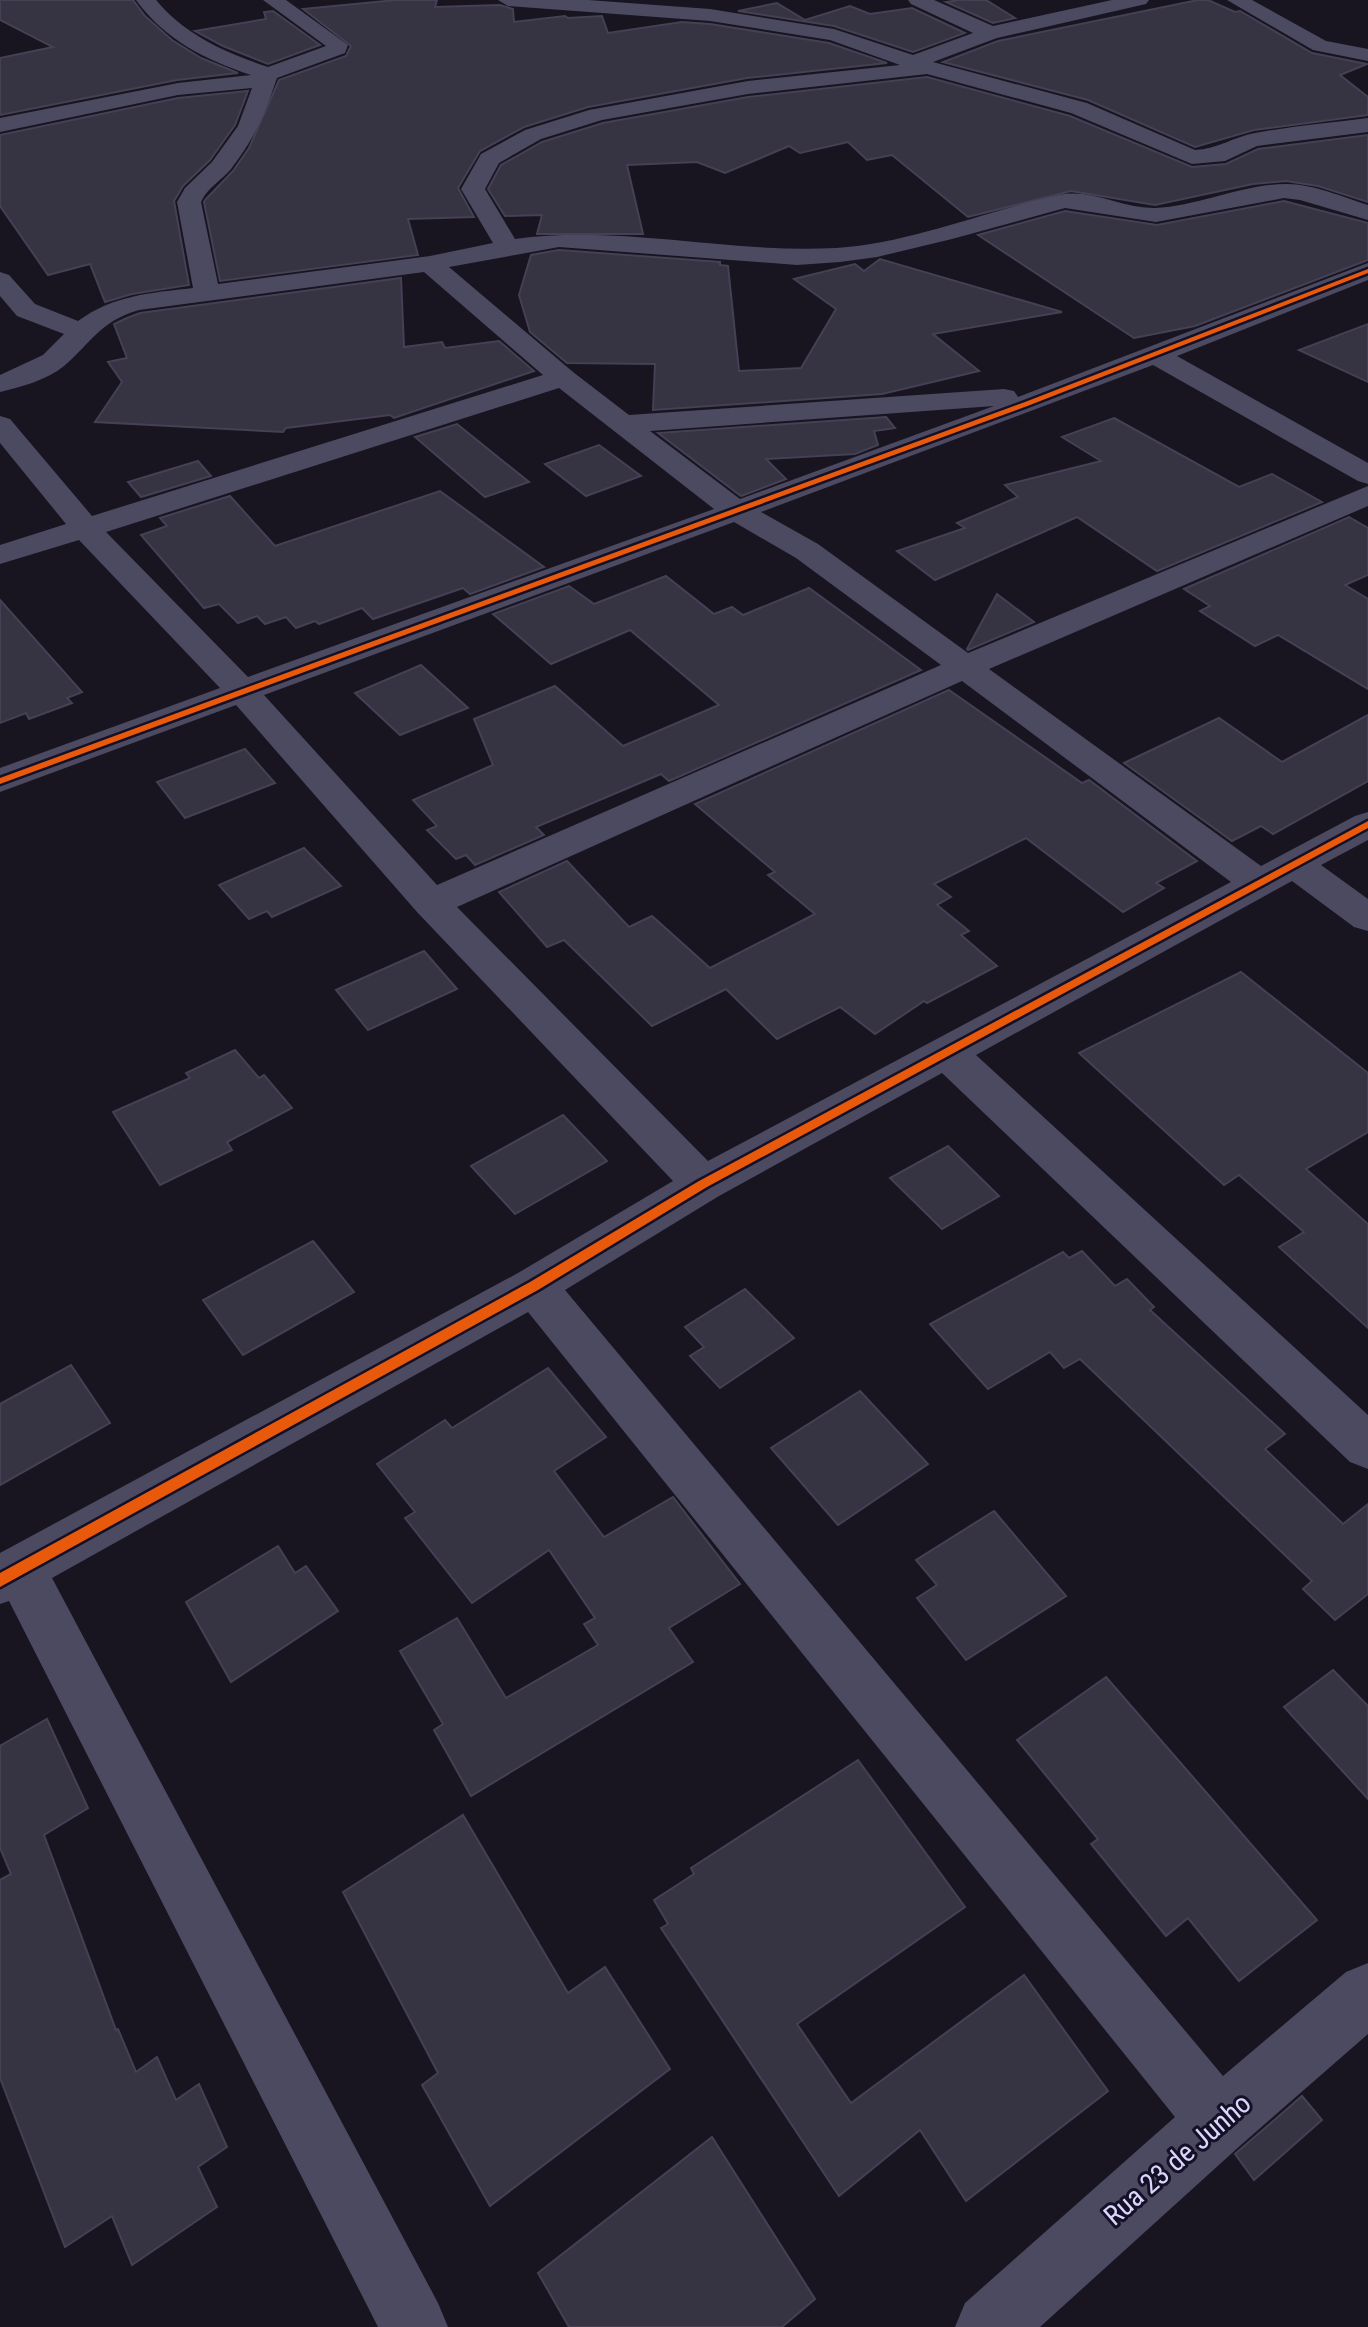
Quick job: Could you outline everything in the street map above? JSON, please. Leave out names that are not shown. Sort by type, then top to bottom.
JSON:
[{"type":"street","points":[[146,0],[185,38],[205,52],[266,77]]},
{"type":"street","points":[[0,125],[178,89],[266,77],[338,49],[338,45],[273,0]]},
{"type":"street","points":[[508,0],[710,15],[851,39],[922,65],[1050,98],[1192,157],[1205,158],[1254,140],[1368,125]]},
{"type":"street","points":[[918,0],[991,33]]},
{"type":"street","points":[[508,247],[473,189],[473,183],[488,160],[526,136],[679,96],[922,65],[991,33],[1139,0]]},
{"type":"street","points":[[1237,0],[1320,46],[1368,55]]},
{"type":"street","points":[[206,291],[189,202],[193,193],[220,167],[249,127],[266,77]]},
{"type":"street","points":[[0,384],[23,377],[53,361],[81,331],[109,311],[136,303],[206,291],[430,264],[508,247],[559,240],[797,257],[840,255],[952,232],[1064,201],[1156,215],[1284,191],[1303,193],[1368,213]]},
{"type":"street","points":[[430,264],[563,378],[735,510],[807,551],[967,666],[1276,873],[1368,918]]},
{"type":"street","points":[[0,781],[241,690],[1059,393],[1368,271]]},
{"type":"street","points":[[0,280],[26,310],[81,331]]},
{"type":"street","points":[[1158,356],[1368,475]]},
{"type":"street","points":[[0,555],[563,378]]},
{"type":"street","points":[[623,424],[1059,393]]},
{"type":"street","points":[[0,425],[85,528],[241,690],[431,903],[703,1184]]},
{"type":"street","points":[[431,903],[967,666],[1368,495]]},
{"type":"street","points":[[414,2327],[10,1574],[534,1286],[703,1184],[1368,824]]},
{"type":"street","points":[[948,1054],[1368,1447]]},
{"type":"street","points":[[534,1286],[1219,2121]]},
{"type":"street","name":"Rua 23 de Junho","points":[[989,2327],[1219,2121],[1368,1994]]},
{"type":"building","points":[[0,0],[133,0],[145,16],[172,40],[201,58],[238,73],[177,80],[0,115],[0,58],[53,47],[0,20]]},
{"type":"building","points":[[396,0],[437,0],[435,7],[500,5],[513,9],[514,22],[565,16],[602,16],[608,33],[682,22],[710,24],[829,43],[887,63],[747,78],[588,107],[524,127],[480,151],[458,188],[474,217],[408,219],[418,255],[220,281],[204,202],[233,171],[249,148],[279,80],[346,56],[351,46],[303,9]]},
{"type":"building","points":[[986,0],[1015,18],[993,23],[946,2]]},
{"type":"building","points":[[1208,0],[1235,12],[1240,11],[1312,53],[1367,64],[1340,75],[1368,97],[1368,115],[1254,130],[1195,147],[1088,100],[943,62],[998,41]]},
{"type":"building","points":[[777,3],[805,20],[850,6],[870,14],[912,8],[965,33],[913,52],[834,26],[738,11]]},
{"type":"building","points":[[273,11],[320,45],[268,64],[195,31],[266,19],[264,12]]},
{"type":"building","points":[[927,77],[1070,116],[1192,167],[1226,164],[1258,149],[1368,135],[1368,202],[1318,186],[1286,181],[1253,184],[1155,205],[1071,191],[968,217],[892,155],[867,160],[848,142],[800,153],[789,146],[725,173],[697,162],[627,165],[643,234],[537,234],[542,215],[505,216],[488,189],[501,165],[542,142],[603,123],[748,97]]},
{"type":"building","points":[[248,91],[235,125],[210,160],[183,186],[174,201],[189,285],[132,294],[105,302],[90,264],[48,275],[0,206],[0,135],[178,98]]},
{"type":"building","points":[[1284,201],[1368,223],[1368,260],[1195,326],[1134,338],[978,235],[1065,211],[1157,225]]},
{"type":"building","points":[[559,250],[720,262],[720,265],[728,266],[739,371],[801,368],[836,309],[794,279],[855,264],[864,271],[880,259],[1062,312],[933,334],[979,371],[882,394],[653,410],[655,364],[567,363],[530,332],[519,295],[531,255]]},
{"type":"building","points":[[401,278],[404,347],[442,342],[445,348],[499,341],[534,371],[394,418],[390,415],[286,428],[283,432],[95,422],[122,382],[108,362],[127,358],[114,324],[140,313]]},
{"type":"building","points":[[1368,324],[1368,382],[1299,350]]},
{"type":"building","points":[[886,417],[895,428],[874,431],[878,445],[855,454],[766,459],[786,479],[741,496],[658,433]]},
{"type":"building","points":[[1114,418],[1239,487],[1272,474],[1322,502],[1157,571],[1077,517],[935,580],[897,551],[965,528],[957,523],[1018,497],[1005,485],[1101,461],[1062,437]]},
{"type":"building","points":[[457,424],[529,482],[485,497],[415,437]]},
{"type":"building","points":[[599,445],[641,476],[586,496],[545,464]]},
{"type":"building","points":[[198,461],[211,476],[141,497],[128,482]]},
{"type":"building","points":[[440,491],[544,567],[470,594],[463,588],[373,619],[362,608],[319,624],[315,621],[296,628],[286,617],[265,624],[257,616],[238,623],[219,604],[204,608],[141,535],[167,526],[160,518],[230,496],[275,546]]},
{"type":"building","points":[[1349,517],[1368,528],[1368,575],[1345,585],[1368,599],[1368,689],[1278,635],[1255,646],[1200,611],[1210,606],[1184,589]]},
{"type":"building","points":[[666,576],[714,614],[732,607],[743,615],[809,588],[921,670],[669,781],[661,774],[536,827],[544,835],[475,865],[466,855],[456,859],[427,830],[437,826],[413,800],[493,765],[474,719],[555,686],[623,746],[719,705],[630,630],[551,664],[493,614],[569,586],[594,604]]},
{"type":"building","points":[[997,594],[1034,622],[968,650],[967,649]]},
{"type":"building","points":[[0,600],[82,692],[67,698],[72,703],[29,719],[26,713],[0,723]]},
{"type":"building","points":[[421,665],[468,708],[400,735],[355,693]]},
{"type":"building","points":[[949,690],[1082,783],[1089,780],[1197,861],[1156,883],[1164,888],[1123,912],[1026,838],[934,884],[951,897],[937,905],[969,931],[961,935],[997,966],[927,1003],[924,1001],[875,1034],[840,1007],[777,1039],[726,989],[652,1026],[564,940],[547,947],[499,892],[567,861],[629,927],[652,916],[710,968],[815,914],[768,875],[775,872],[695,804]]},
{"type":"building","points":[[1368,715],[1368,781],[1273,834],[1261,826],[1232,841],[1124,763],[1219,718],[1282,762]]},
{"type":"building","points":[[245,749],[275,783],[185,818],[157,782]]},
{"type":"building","points":[[304,848],[341,886],[272,917],[267,911],[249,919],[219,885]]},
{"type":"building","points":[[424,951],[457,989],[368,1030],[336,990]]},
{"type":"building","points":[[1241,972],[1368,1073],[1368,1132],[1306,1169],[1368,1224],[1368,1328],[1279,1247],[1304,1232],[1239,1175],[1224,1185],[1079,1053]]},
{"type":"building","points":[[235,1050],[259,1078],[264,1075],[292,1108],[227,1142],[232,1150],[160,1185],[113,1112],[190,1078],[186,1073]]},
{"type":"building","points":[[563,1115],[607,1161],[515,1214],[471,1166]]},
{"type":"building","points":[[948,1146],[999,1196],[942,1229],[890,1178]]},
{"type":"building","points":[[313,1241],[354,1292],[243,1355],[203,1300]]},
{"type":"building","points":[[1082,1251],[1115,1286],[1127,1279],[1154,1307],[1150,1310],[1285,1434],[1265,1449],[1343,1524],[1368,1504],[1368,1594],[1335,1620],[1303,1589],[1312,1581],[1080,1359],[1064,1368],[1050,1352],[988,1389],[930,1324],[1063,1252],[1069,1258]]},
{"type":"building","points":[[745,1289],[794,1338],[720,1388],[690,1356],[704,1347],[685,1327]]},
{"type":"building","points":[[71,1365],[110,1423],[0,1485],[0,1404]]},
{"type":"building","points":[[548,1368],[606,1437],[554,1471],[604,1537],[673,1497],[740,1584],[669,1628],[693,1662],[471,1796],[434,1730],[443,1724],[400,1651],[457,1618],[506,1698],[598,1645],[584,1624],[595,1618],[549,1550],[472,1603],[405,1518],[415,1512],[377,1464],[445,1420],[452,1428]]},
{"type":"building","points":[[860,1391],[928,1464],[838,1525],[771,1448]]},
{"type":"building","points":[[994,1511],[1066,1596],[966,1660],[917,1598],[937,1585],[916,1560]]},
{"type":"building","points":[[278,1546],[295,1573],[306,1566],[338,1611],[231,1682],[186,1602]]},
{"type":"building","points":[[1333,1670],[1368,1706],[1368,1799],[1284,1707]]},
{"type":"building","points":[[1106,1677],[1317,1920],[1239,1981],[1188,1918],[1166,1936],[1091,1844],[1098,1839],[1017,1740]]},
{"type":"building","points":[[47,1719],[88,1808],[44,1835],[116,2030],[136,2072],[157,2057],[176,2100],[199,2084],[227,2147],[198,2167],[217,2207],[132,2265],[112,2216],[65,2247],[0,2078],[0,1880],[11,1874],[0,1848],[0,1746]]},
{"type":"building","points":[[858,1760],[965,1907],[797,2024],[851,2103],[1024,1975],[1108,2091],[966,2201],[920,2130],[839,2196],[661,1928],[668,1924],[654,1900],[694,1874],[691,1868]]},
{"type":"building","points":[[463,1815],[568,1993],[605,1967],[670,2069],[490,2206],[422,2085],[438,2073],[343,1892]]},
{"type":"building","points":[[1302,2096],[1322,2120],[1254,2180],[1235,2154]]},
{"type":"building","points":[[712,2137],[815,2299],[782,2327],[569,2327],[538,2273]]},
{"type":"cycle path","points":[[0,781],[1028,403],[1368,271]]},
{"type":"cycle path","points":[[0,1580],[534,1286],[703,1184],[1368,824]]}]
